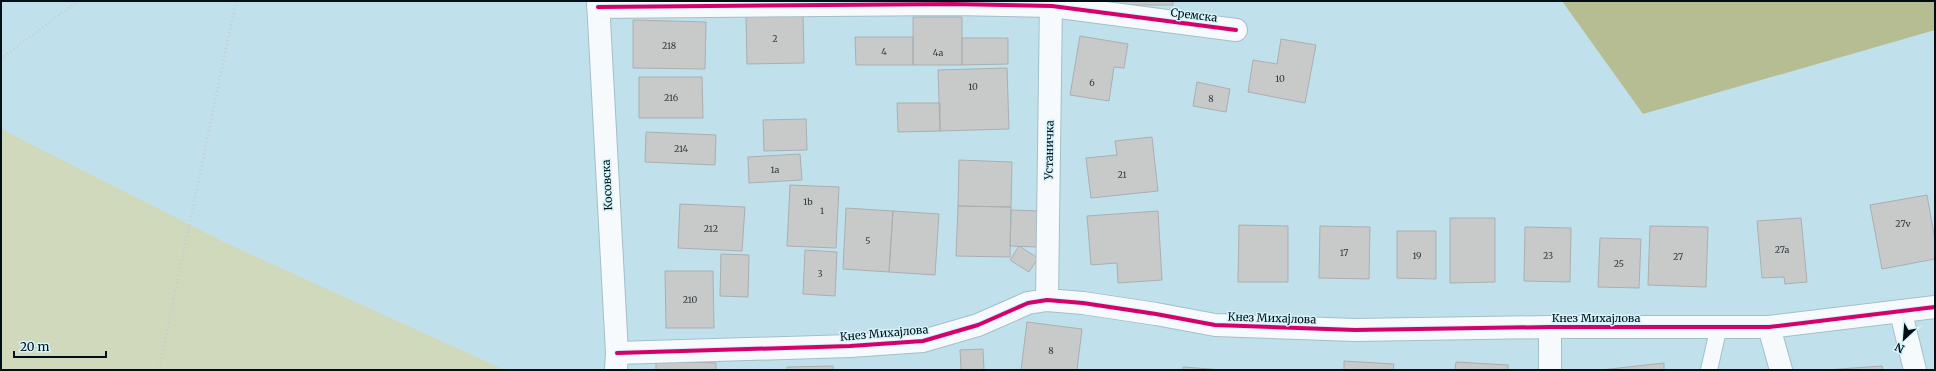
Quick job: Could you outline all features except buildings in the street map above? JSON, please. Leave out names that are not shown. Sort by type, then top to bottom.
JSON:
[{"type":"street","name":"Сремска","points":[[598,4],[1052,3],[1236,30]]},
{"type":"street","name":"Устаничка","points":[[1047,300],[1052,3]]},
{"type":"street","name":"Косовска","points":[[598,4],[616,362]]},
{"type":"street","name":"Кнез Михајлова","points":[[616,362],[923,341],[978,325],[1028,303],[1047,300],[1127,309],[1215,325],[1355,330],[1550,327],[1769,327],[1935,307]]},
{"type":"street","points":[[1901,312],[1915,370]]},
{"type":"street","points":[[1550,327],[1550,370]]},
{"type":"street","points":[[1769,327],[1781,370]]},
{"type":"lane","points":[[1709,370],[1719,326]]},
{"type":"path","points":[[1,59],[78,1]]},
{"type":"path","points":[[159,370],[236,1]]},
{"type":"green space","points":[[1562,1],[1935,1],[1935,30],[1643,114]]},
{"type":"green space","points":[[1,129],[226,243],[505,370],[1,370]]},
{"type":"cycle path","points":[[598,7],[952,4],[1052,6],[1236,30]]},
{"type":"cycle path","points":[[617,353],[850,346],[923,341],[978,325],[1028,303],[1047,300],[1083,303],[1215,325],[1355,330],[1550,327],[1769,327],[1935,307]]}]
